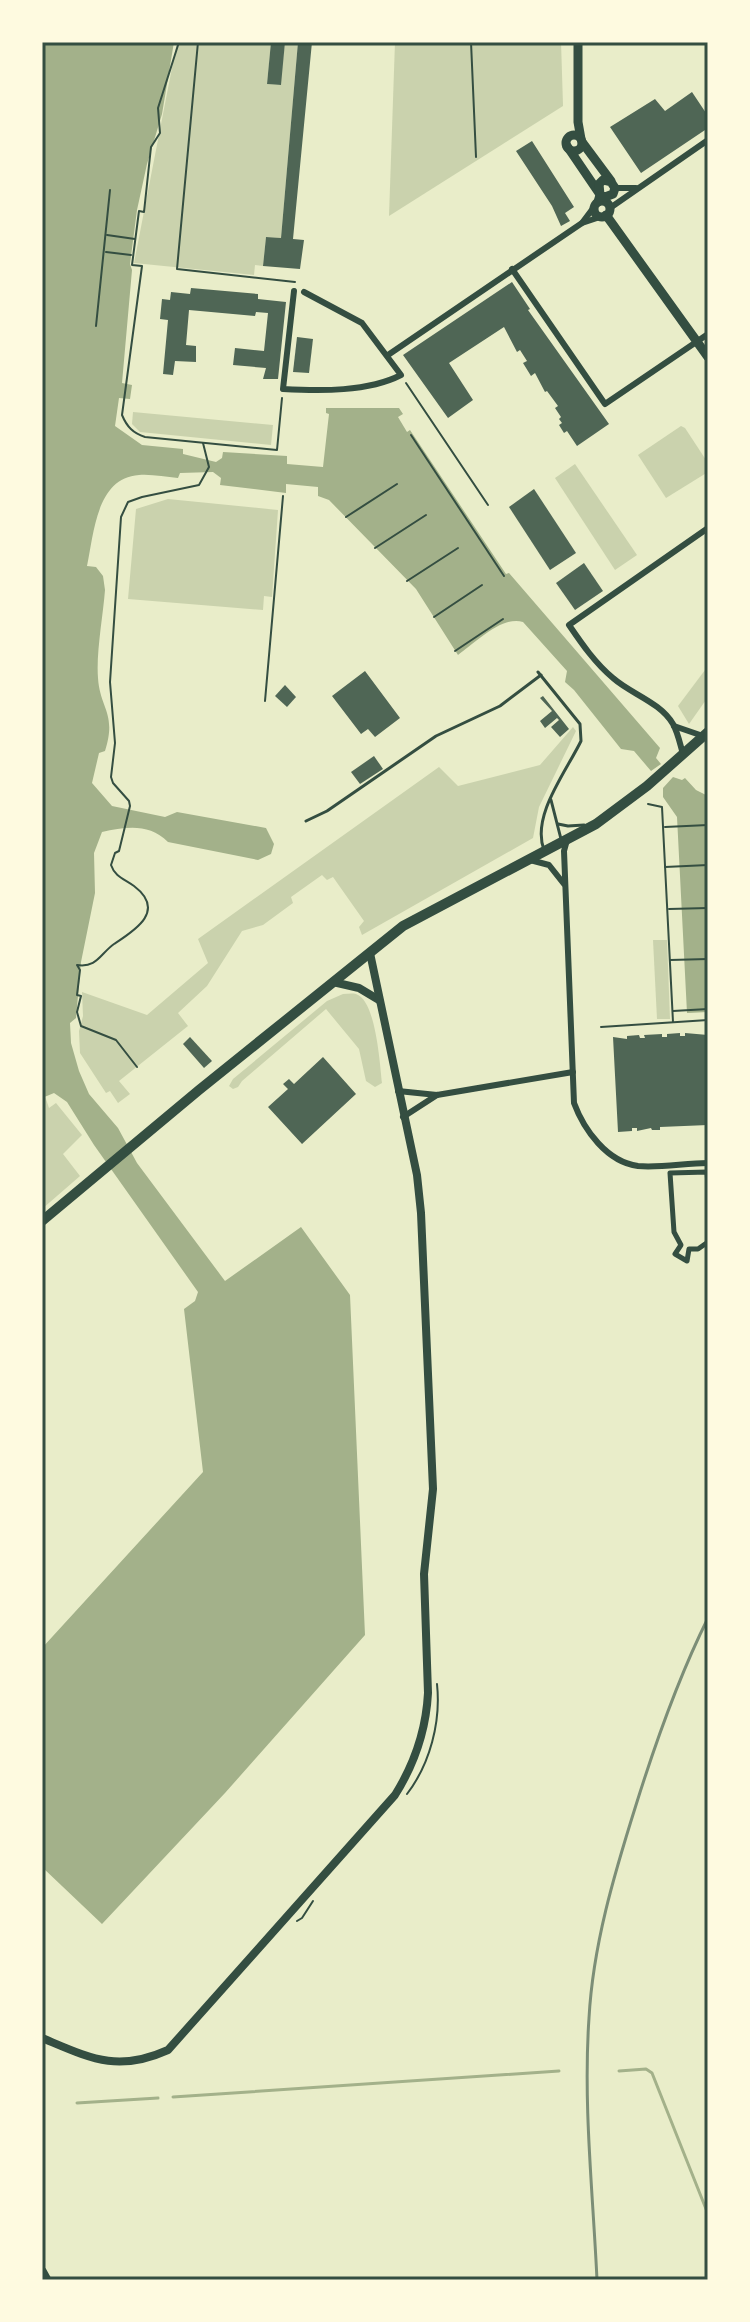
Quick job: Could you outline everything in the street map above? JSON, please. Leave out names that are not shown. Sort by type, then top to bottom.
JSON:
[{"type":"main road","points":[[578,42],[578,122],[581,140]]},
{"type":"main road","points":[[567,142],[578,122]]},
{"type":"main road","points":[[567,142],[575,135],[581,140],[614,188]]},
{"type":"main road","points":[[567,142],[598,199],[605,201],[607,211],[708,357]]},
{"type":"main road","points":[[598,199],[599,184],[603,180],[614,188]]},
{"type":"main road","points":[[598,199],[608,197],[614,188]]},
{"type":"main road","points":[[607,211],[614,188]]},
{"type":"main road","points":[[42,1221],[403,926],[544,851],[564,844],[596,824],[647,786],[706,734]]},
{"type":"main road","points":[[42,2271],[47,2280]]},
{"type":"street","points":[[388,355],[512,269],[582,223],[607,211],[708,140]]},
{"type":"street","points":[[614,188],[636,188]]},
{"type":"street","points":[[582,223],[598,199]]},
{"type":"street","points":[[512,269],[605,404],[708,334]]},
{"type":"street","points":[[294,291],[283,389],[383,384],[401,375],[362,323],[304,292]]},
{"type":"street","points":[[681,756],[674,726],[656,707],[615,681],[595,662],[569,625],[708,528]]},
{"type":"street","points":[[674,726],[706,734]]},
{"type":"street","points":[[564,844],[574,1103],[581,1121],[590,1135],[623,1162],[639,1166],[708,1163]]},
{"type":"street","points":[[544,851],[549,865],[564,884]]},
{"type":"street","points":[[530,860],[549,865]]},
{"type":"street","points":[[42,2038],[86,2057],[115,2063],[129,2063],[156,2055],[176,2043],[395,1795],[417,1752],[427,1711],[424,1574],[433,1489],[421,1213],[417,1175],[370,953]]},
{"type":"street","points":[[333,982],[359,988],[379,1000]]},
{"type":"street","points":[[397,1091],[437,1095],[573,1072]]},
{"type":"street","points":[[403,1117],[437,1095]]},
{"type":"street","points":[[708,1184],[707,1172],[670,1173],[674,1232],[681,1245],[675,1254],[687,1261],[689,1249],[698,1249],[708,1242]]},
{"type":"street","points":[[42,2031],[86,2057]]},
{"type":"street","points":[[262,2280],[347,2280]]},
{"type":"lane","points":[[306,821],[327,811],[436,736],[500,706],[539,674],[580,724],[582,733],[581,741],[543,812],[540,841],[544,851]]},
{"type":"lane","points":[[551,800],[564,844]]},
{"type":"lane","points":[[558,824],[596,824]]},
{"type":"path","points":[[179,42],[158,108],[160,133],[151,147],[144,212],[139,211],[132,265],[142,266],[122,415],[135,434],[277,450],[283,389]]},
{"type":"path","points":[[198,42],[177,269],[295,282],[294,291]]},
{"type":"path","points":[[471,42],[476,157]]},
{"type":"path","points":[[96,326],[110,190]]},
{"type":"path","points":[[106,235],[135,239]]},
{"type":"path","points":[[104,252],[133,256]]},
{"type":"path","points":[[401,375],[488,505]]},
{"type":"path","points":[[411,435],[504,576]]},
{"type":"path","points":[[137,1067],[116,1040],[102,1032],[85,1028],[78,1022],[77,1012],[81,996],[77,995],[80,970],[77,965],[90,966],[96,962],[111,946],[135,931],[145,919],[146,907],[142,895],[136,887],[114,873],[111,865],[115,853],[119,851],[130,806],[111,777],[115,743],[110,682],[121,517],[128,502],[192,488],[201,483],[209,467],[203,443]]},
{"type":"path","points":[[346,517],[397,484]]},
{"type":"path","points":[[265,701],[283,496]]},
{"type":"path","points":[[375,548],[426,515]]},
{"type":"path","points":[[407,581],[458,548]]},
{"type":"path","points":[[434,617],[482,585]]},
{"type":"path","points":[[455,651],[503,619]]},
{"type":"path","points":[[648,804],[662,807],[673,1022]]},
{"type":"path","points":[[663,827],[708,825]]},
{"type":"path","points":[[665,867],[708,865]]},
{"type":"path","points":[[667,909],[708,908]]},
{"type":"path","points":[[670,960],[708,959]]},
{"type":"path","points":[[672,1011],[708,1009]]},
{"type":"path","points":[[601,1027],[708,1020]]},
{"type":"shaded area","points":[[42,42],[174,42],[162,114],[137,210],[122,383],[132,385],[130,399],[119,398],[115,426],[142,445],[183,449],[183,454],[216,462],[222,458],[223,452],[287,456],[287,464],[323,467],[329,414],[326,408],[399,408],[403,414],[398,417],[407,432],[410,430],[506,574],[509,573],[660,748],[656,758],[661,764],[651,771],[634,751],[621,749],[565,682],[567,671],[523,622],[497,626],[458,655],[416,589],[329,500],[318,496],[318,487],[286,484],[286,493],[220,485],[221,478],[213,472],[180,473],[178,478],[139,475],[125,478],[105,497],[95,524],[87,566],[96,567],[103,576],[105,590],[98,668],[99,688],[109,719],[105,751],[99,753],[92,783],[112,806],[165,817],[177,812],[266,828],[274,844],[271,854],[258,860],[168,842],[145,829],[102,832],[94,853],[95,893],[81,962],[76,1018],[70,1023],[71,1043],[89,1094],[118,1128],[137,1163],[225,1281],[301,1227],[350,1295],[365,1635],[225,1793],[102,1924],[42,1867],[42,1648],[203,1472],[184,1309],[195,1301],[198,1292],[67,1102],[54,1093],[42,1098]]},
{"type":"shaded area","points":[[177,42],[271,42],[267,84],[280,85],[285,42],[298,42],[281,238],[266,237],[263,266],[255,265],[254,275],[134,263]]},
{"type":"shaded area","points":[[395,42],[561,42],[563,106],[389,216]]},
{"type":"shaded area","points":[[133,412],[273,425],[271,445],[140,432],[132,424]]},
{"type":"shaded area","points":[[681,426],[708,463],[708,472],[666,498],[638,455]]},
{"type":"shaded area","points":[[575,464],[637,555],[615,570],[555,478]]},
{"type":"shaded area","points":[[168,499],[278,510],[272,597],[264,596],[263,610],[128,599],[136,509]]},
{"type":"shaded area","points":[[708,666],[708,697],[689,724],[678,706]]},
{"type":"shaded area","points":[[573,727],[576,731],[539,807],[533,838],[362,935],[359,927],[364,921],[333,877],[327,880],[322,875],[291,897],[293,903],[263,925],[242,931],[207,986],[178,1013],[188,1026],[119,1081],[130,1094],[118,1103],[110,1091],[106,1093],[80,1053],[82,992],[147,1015],[208,963],[198,939],[439,767],[458,786],[540,765]]},
{"type":"shaded area","points":[[673,777],[685,778],[696,790],[708,796],[708,1012],[687,1013],[677,817],[663,797],[663,788]]},
{"type":"shaded area","points":[[653,940],[667,940],[670,1019],[657,1019]]},
{"type":"shaded area","points":[[343,994],[356,994],[368,1008],[376,1034],[382,1083],[375,1087],[366,1081],[359,1049],[326,1009],[238,1087],[233,1089],[229,1086],[233,1079],[327,1001]]},
{"type":"shaded area","points":[[45,1096],[49,1108],[56,1103],[82,1135],[63,1154],[80,1176],[42,1209],[42,1098]]},
{"type":"building","points":[[271,42],[285,42],[281,85],[267,84]]},
{"type":"building","points":[[298,42],[312,42],[293,239],[304,240],[300,269],[263,266],[266,237],[281,238]]},
{"type":"building","points":[[692,92],[708,116],[708,128],[641,173],[610,127],[655,99],[665,111]]},
{"type":"building","points":[[532,141],[574,207],[565,213],[570,221],[561,226],[552,206],[516,151]]},
{"type":"building","points":[[512,282],[528,310],[609,424],[577,446],[559,425],[562,423],[561,417],[555,408],[558,406],[545,392],[535,373],[531,376],[523,363],[527,361],[520,350],[517,352],[504,327],[449,363],[473,400],[448,418],[403,355]]},
{"type":"building","points":[[191,288],[258,294],[258,299],[286,302],[278,379],[263,379],[266,368],[233,365],[235,348],[264,351],[268,313],[256,312],[255,316],[189,310],[186,345],[196,346],[196,362],[175,361],[173,375],[163,374],[168,320],[160,319],[162,299],[170,300],[171,292],[190,294]]},
{"type":"building","points":[[297,337],[313,339],[309,373],[293,372]]},
{"type":"building","points":[[534,489],[576,553],[550,570],[509,507]]},
{"type":"building","points":[[584,563],[603,591],[575,610],[556,583]]},
{"type":"building","points":[[365,671],[400,718],[375,737],[368,729],[361,734],[332,696]]},
{"type":"building","points":[[285,685],[296,697],[287,707],[275,696]]},
{"type":"building","points":[[543,696],[569,729],[560,737],[551,727],[559,720],[557,718],[545,728],[540,721],[552,711],[540,698]]},
{"type":"building","points":[[374,756],[383,769],[360,784],[351,772]]},
{"type":"building","points":[[680,1033],[680,1036],[685,1036],[685,1033],[708,1035],[708,1125],[637,1131],[637,1128],[632,1128],[632,1131],[618,1132],[613,1037],[627,1039],[627,1036],[639,1035],[645,1038],[644,1035],[662,1034],[662,1037],[667,1037],[667,1034]]},
{"type":"building","points":[[190,1037],[212,1061],[204,1068],[183,1044]]},
{"type":"building","points":[[323,1057],[356,1094],[302,1144],[268,1107],[288,1089],[283,1084],[289,1079],[294,1084]]},
{"type":"waterway","points":[[619,2071],[646,2069],[652,2073],[708,2214]]},
{"type":"waterway","points":[[173,2097],[559,2071]]},
{"type":"waterway","points":[[77,2103],[158,2098]]},
{"type":"railway","points":[[597,2280],[587,2083],[595,1964],[613,1884],[644,1781],[677,1687],[708,1618]]}]
